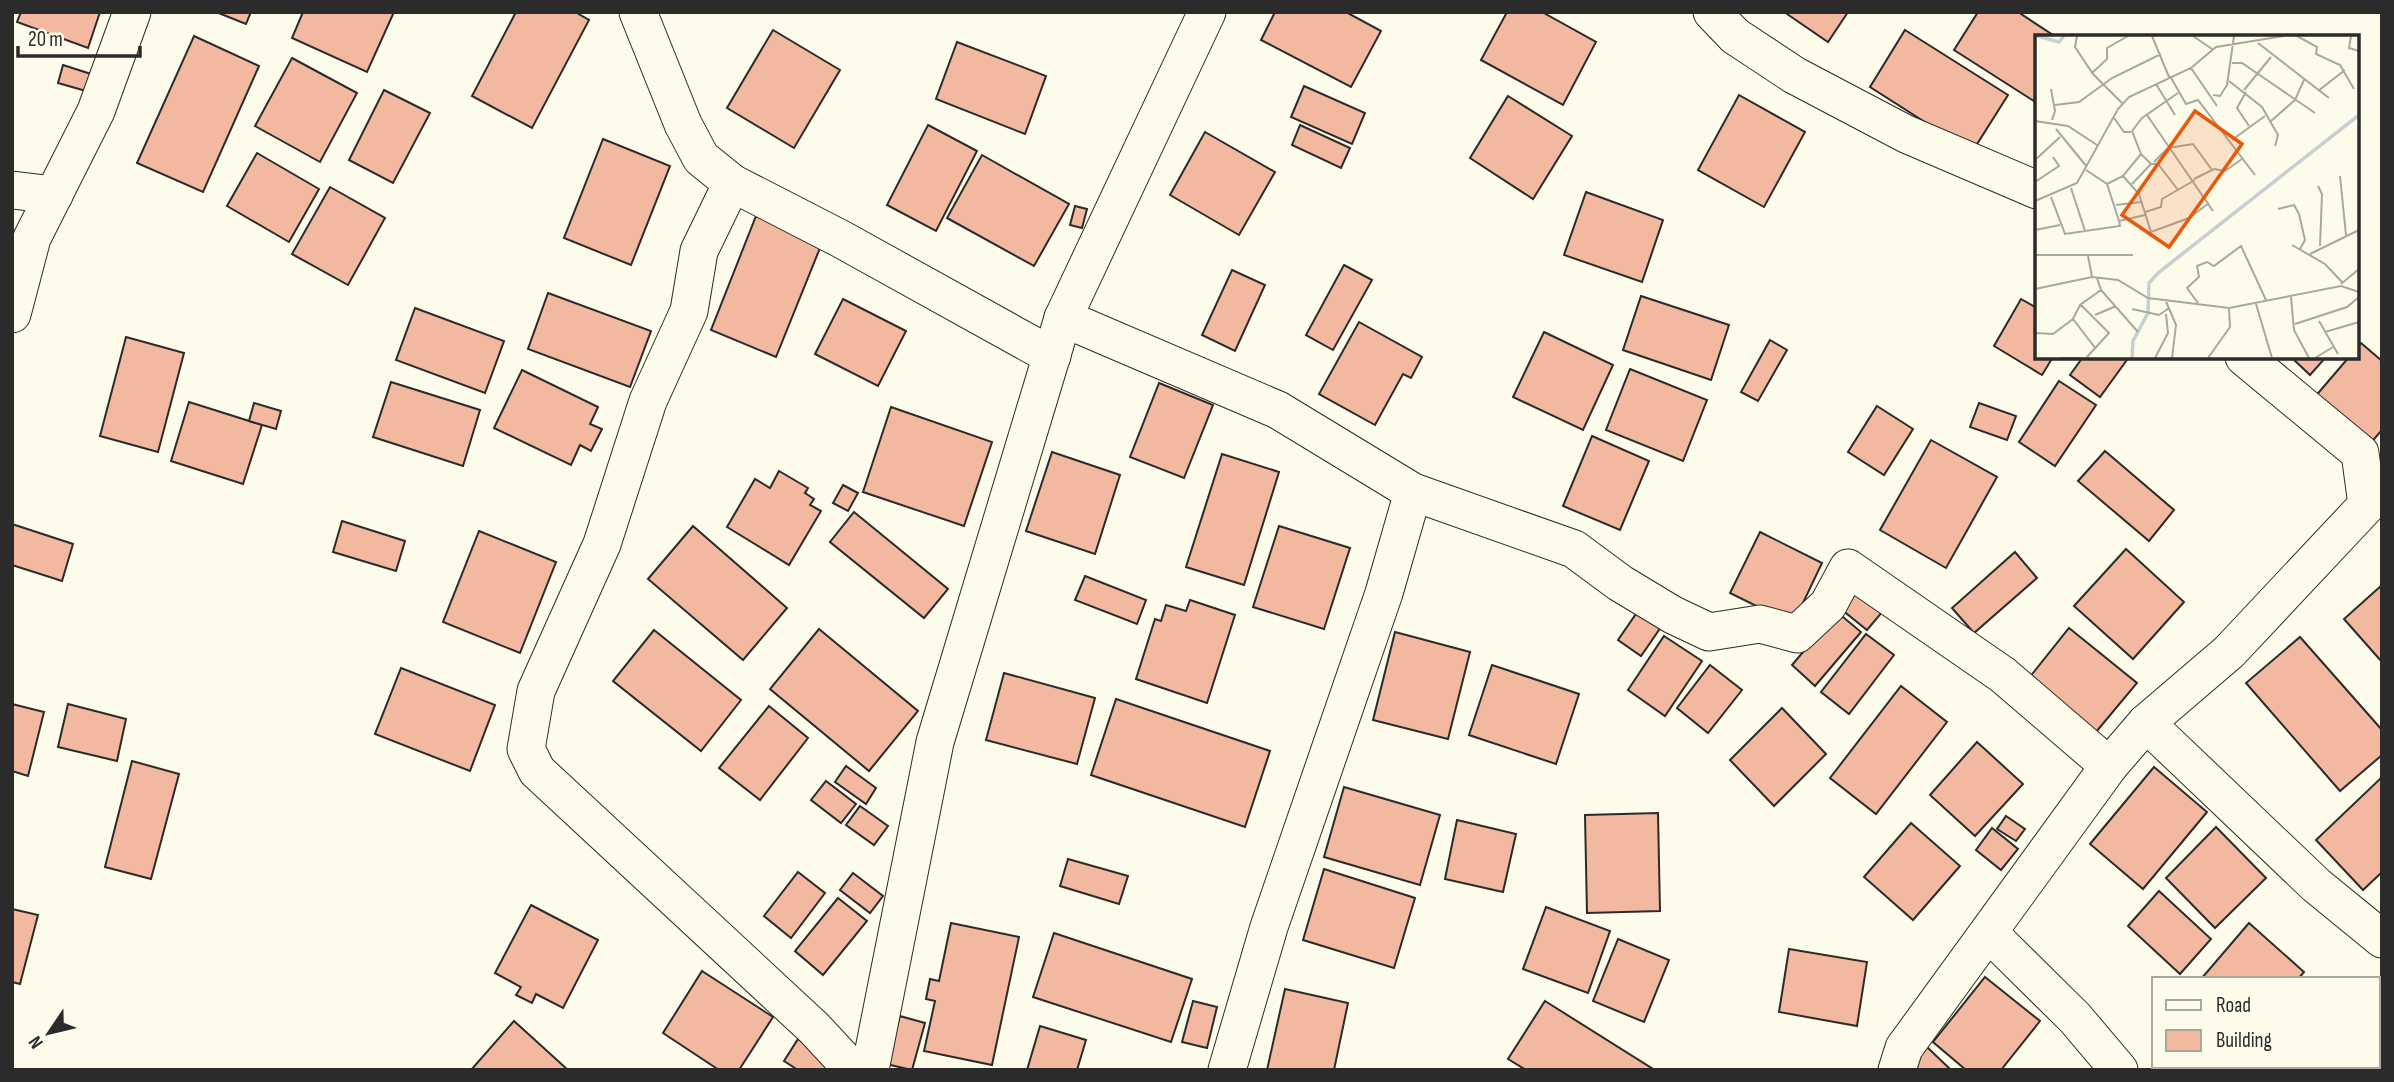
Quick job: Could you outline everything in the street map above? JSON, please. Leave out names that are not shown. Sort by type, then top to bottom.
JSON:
[{"type":"street","points":[[12,314],[32,238],[96,111],[132,12]]},
{"type":"street","points":[[638,12],[683,124],[701,158],[732,183],[841,239],[1052,356]]},
{"type":"street","points":[[870,1070],[934,742],[1063,318],[1207,12]]},
{"type":"street","points":[[1712,12],[1735,36],[1794,75],[1906,134],[2035,189]]},
{"type":"street","points":[[732,183],[699,251],[689,311],[648,401],[602,544],[536,691],[526,749],[537,771],[814,1028],[853,1070]]},
{"type":"street","points":[[12,190],[54,195]]},
{"type":"street","points":[[1063,318],[1278,410],[1413,492],[1574,549],[1620,583],[1673,615],[1709,632],[1760,624],[1797,634],[1828,605],[1848,568],[2003,675],[2109,766]]},
{"type":"street","points":[[1897,1070],[1904,1048],[2109,766],[2146,723],[2229,652],[2367,505],[2360,453],[2246,359]]},
{"type":"street","points":[[1227,1070],[1269,928],[1384,593],[1413,492]]},
{"type":"street","points":[[2146,723],[2316,885],[2382,939]]},
{"type":"street","points":[[1989,933],[2075,1018],[2119,1070]]},
{"type":"building","points":[[21,12],[100,12],[88,48],[17,22]]},
{"type":"building","points":[[216,12],[251,12],[246,24]]},
{"type":"building","points":[[303,12],[394,12],[367,72],[292,38]]},
{"type":"building","points":[[516,12],[575,12],[589,20],[532,128],[472,96]]},
{"type":"building","points":[[1275,12],[1346,12],[1381,31],[1351,87],[1261,40]]},
{"type":"building","points":[[1507,12],[1542,12],[1596,42],[1563,105],[1481,60]]},
{"type":"building","points":[[1848,12],[1828,42],[1787,14]]},
{"type":"building","points":[[1978,12],[2018,12],[2053,35],[2035,35],[2035,102],[1954,50]]},
{"type":"building","points":[[773,30],[840,70],[794,148],[727,108]]},
{"type":"building","points":[[1905,30],[2008,95],[1972,152],[1870,87]]},
{"type":"building","points":[[194,36],[259,66],[203,192],[137,163]]},
{"type":"building","points":[[957,42],[1046,76],[1025,134],[936,99]]},
{"type":"building","points":[[292,58],[357,93],[320,162],[255,126]]},
{"type":"building","points":[[63,65],[91,74],[86,91],[58,83]]},
{"type":"building","points":[[1304,86],[1365,113],[1352,144],[1291,117]]},
{"type":"building","points":[[384,90],[430,113],[393,183],[349,160]]},
{"type":"building","points":[[1739,95],[1805,132],[1764,207],[1698,170]]},
{"type":"building","points":[[1508,96],[1572,136],[1533,199],[1470,158]]},
{"type":"building","points":[[928,125],[977,151],[936,231],[887,205]]},
{"type":"building","points":[[1300,125],[1350,148],[1341,168],[1292,145]]},
{"type":"building","points":[[1205,132],[1275,172],[1239,235],[1170,195]]},
{"type":"building","points":[[603,139],[670,166],[631,265],[564,238]]},
{"type":"building","points":[[257,153],[319,189],[289,242],[227,206]]},
{"type":"building","points":[[982,155],[1069,204],[1034,266],[947,218]]},
{"type":"building","points":[[330,187],[385,218],[348,285],[292,254]]},
{"type":"building","points":[[1586,192],[1663,220],[1642,282],[1564,255]]},
{"type":"building","points":[[1075,206],[1087,209],[1082,228],[1070,225]]},
{"type":"building","points":[[756,216],[822,243],[776,357],[711,330]]},
{"type":"building","points":[[1344,265],[1372,280],[1333,350],[1306,335]]},
{"type":"building","points":[[1232,270],[1265,285],[1235,351],[1202,335]]},
{"type":"building","points":[[548,293],[651,331],[630,387],[528,349]]},
{"type":"building","points":[[1641,296],[1729,325],[1711,380],[1623,350]]},
{"type":"building","points":[[843,299],[906,331],[878,386],[815,354]]},
{"type":"building","points":[[2021,299],[2035,307],[2035,359],[2052,359],[2042,375],[1994,346]]},
{"type":"building","points":[[415,308],[504,341],[485,393],[396,360]]},
{"type":"building","points":[[1359,322],[1422,357],[1411,378],[1403,374],[1375,425],[1319,394]]},
{"type":"building","points":[[1544,332],[1613,365],[1583,430],[1513,397]]},
{"type":"building","points":[[126,337],[184,353],[158,452],[100,436]]},
{"type":"building","points":[[1770,340],[1787,350],[1758,401],[1741,392]]},
{"type":"building","points":[[2361,343],[2382,361],[2382,430],[2369,445],[2314,398],[2347,359],[2359,359]]},
{"type":"building","points":[[2082,359],[2128,359],[2100,397],[2070,375]]},
{"type":"building","points":[[2293,359],[2324,359],[2310,375]]},
{"type":"building","points":[[1630,369],[1707,400],[1683,461],[1606,430]]},
{"type":"building","points":[[522,370],[598,407],[590,424],[602,429],[591,451],[580,445],[571,465],[494,428]]},
{"type":"building","points":[[2059,381],[2096,405],[2055,466],[2019,442]]},
{"type":"building","points":[[391,382],[480,410],[463,466],[373,437]]},
{"type":"building","points":[[1159,383],[1213,405],[1184,478],[1130,457]]},
{"type":"building","points":[[189,402],[262,425],[243,484],[171,461]]},
{"type":"building","points":[[254,403],[281,411],[276,429],[249,421]]},
{"type":"building","points":[[1979,403],[2016,416],[2007,440],[1970,427]]},
{"type":"building","points":[[1877,406],[1913,429],[1884,475],[1848,452]]},
{"type":"building","points":[[891,407],[992,442],[964,526],[863,492]]},
{"type":"building","points":[[1592,436],[1649,461],[1620,530],[1563,506]]},
{"type":"building","points":[[1931,440],[1997,477],[1946,568],[1880,530]]},
{"type":"building","points":[[2105,451],[2174,510],[2149,541],[2078,481]]},
{"type":"building","points":[[1052,452],[1120,475],[1095,554],[1026,531]]},
{"type":"building","points":[[1222,454],[1279,472],[1244,585],[1186,567]]},
{"type":"building","points":[[779,471],[808,488],[805,493],[814,499],[810,505],[821,511],[789,565],[727,527],[755,479],[770,488]]},
{"type":"building","points":[[843,485],[858,493],[848,511],[833,503]]},
{"type":"building","points":[[854,512],[948,589],[924,618],[830,542]]},
{"type":"building","points":[[342,521],[405,541],[396,571],[333,552]]},
{"type":"building","points":[[12,524],[73,544],[62,581],[12,565]]},
{"type":"building","points":[[693,526],[787,608],[743,660],[648,579]]},
{"type":"building","points":[[1279,526],[1350,548],[1324,629],[1253,607]]},
{"type":"building","points":[[479,531],[556,562],[520,653],[443,622]]},
{"type":"building","points":[[1760,532],[1822,563],[1793,624],[1730,593]]},
{"type":"building","points":[[2126,549],[2184,602],[2133,659],[2074,606]]},
{"type":"building","points":[[2015,552],[2037,578],[1974,633],[1952,608]]},
{"type":"building","points":[[1085,576],[1146,600],[1137,624],[1075,600]]},
{"type":"building","points":[[1851,585],[1883,611],[1867,630],[1836,605]]},
{"type":"building","points":[[2382,585],[2382,662],[2344,619]]},
{"type":"building","points":[[1190,600],[1235,615],[1207,703],[1136,679],[1155,619],[1161,621],[1166,605],[1186,611]]},
{"type":"building","points":[[1638,611],[1661,627],[1641,656],[1618,640]]},
{"type":"building","points":[[1837,612],[1861,632],[1815,686],[1792,665]]},
{"type":"building","points":[[2069,628],[2137,683],[2091,738],[2025,683]]},
{"type":"building","points":[[819,629],[918,711],[869,771],[770,689]]},
{"type":"building","points":[[654,630],[741,700],[701,751],[613,681]]},
{"type":"building","points":[[1395,632],[1470,652],[1448,739],[1373,720]]},
{"type":"building","points":[[1866,634],[1894,655],[1849,714],[1821,692]]},
{"type":"building","points":[[1664,636],[1702,661],[1665,716],[1628,690]]},
{"type":"building","points":[[2300,637],[2382,730],[2382,755],[2340,791],[2246,683]]},
{"type":"building","points":[[1492,665],[1579,694],[1556,764],[1469,735]]},
{"type":"building","points":[[1710,665],[1742,690],[1708,733],[1677,708]]},
{"type":"building","points":[[401,668],[495,705],[470,771],[375,734]]},
{"type":"building","points":[[1004,673],[1095,698],[1077,764],[986,740]]},
{"type":"building","points":[[1901,686],[1947,722],[1876,814],[1830,778]]},
{"type":"building","points":[[1116,699],[1270,751],[1245,827],[1091,775]]},
{"type":"building","points":[[12,704],[44,712],[28,776],[12,771]]},
{"type":"building","points":[[68,704],[126,719],[117,761],[58,747]]},
{"type":"building","points":[[769,706],[808,738],[760,800],[719,768]]},
{"type":"building","points":[[1782,708],[1826,754],[1774,806],[1730,760]]},
{"type":"building","points":[[1977,742],[2023,784],[1975,836],[1930,795]]},
{"type":"building","points":[[132,761],[179,774],[151,879],[105,867]]},
{"type":"building","points":[[846,766],[876,788],[866,804],[835,782]]},
{"type":"building","points":[[2154,767],[2207,812],[2143,889],[2090,844]]},
{"type":"building","points":[[2382,777],[2382,872],[2363,890],[2316,840]]},
{"type":"building","points":[[826,781],[856,804],[841,823],[811,800]]},
{"type":"building","points":[[1344,787],[1440,815],[1420,885],[1324,857]]},
{"type":"building","points":[[860,806],[888,826],[874,845],[846,825]]},
{"type":"building","points":[[1658,813],[1660,911],[1587,913],[1585,815]]},
{"type":"building","points":[[2006,816],[2025,829],[2016,841],[1997,829]]},
{"type":"building","points":[[1457,820],[1516,834],[1503,892],[1445,879]]},
{"type":"building","points":[[1911,823],[1960,866],[1913,920],[1864,877]]},
{"type":"building","points":[[2216,827],[2266,878],[2215,928],[2166,878]]},
{"type":"building","points":[[1992,828],[2018,849],[2001,870],[1976,850]]},
{"type":"building","points":[[1068,859],[1128,876],[1119,904],[1060,886]]},
{"type":"building","points":[[1324,869],[1415,898],[1394,968],[1303,940]]},
{"type":"building","points":[[798,872],[825,893],[791,938],[764,916]]},
{"type":"building","points":[[853,873],[883,896],[870,913],[840,890]]},
{"type":"building","points":[[2159,891],[2211,939],[2180,974],[2128,926]]},
{"type":"building","points":[[838,898],[867,921],[823,975],[795,951]]},
{"type":"building","points":[[531,905],[598,940],[563,1008],[536,994],[532,1003],[516,995],[521,987],[495,973]]},
{"type":"building","points":[[1546,907],[1610,931],[1588,993],[1523,969]]},
{"type":"building","points":[[12,909],[38,915],[20,984],[12,982]]},
{"type":"building","points":[[951,923],[1019,937],[992,1065],[924,1051],[935,1001],[926,999],[930,979],[939,981]]},
{"type":"building","points":[[2249,923],[2304,972],[2300,977],[2203,977]]},
{"type":"building","points":[[1054,933],[1192,979],[1171,1042],[1033,997]]},
{"type":"building","points":[[1618,939],[1669,960],[1644,1022],[1593,1001]]},
{"type":"building","points":[[1789,949],[1867,962],[1857,1026],[1779,1012]]},
{"type":"building","points":[[702,971],[773,1017],[739,1070],[719,1070],[663,1033]]},
{"type":"building","points":[[1985,977],[2040,1021],[2001,1070],[1966,1070],[1933,1042]]},
{"type":"building","points":[[1285,989],[1348,1003],[1334,1070],[1267,1070]]},
{"type":"building","points":[[1193,1001],[1217,1007],[1207,1048],[1182,1042]]},
{"type":"building","points":[[1545,1001],[1653,1069],[1526,1070],[1508,1059]]},
{"type":"building","points":[[900,1016],[925,1023],[912,1070],[886,1064]]},
{"type":"building","points":[[514,1021],[568,1070],[471,1070]]},
{"type":"building","points":[[1040,1026],[1086,1040],[1077,1070],[1027,1070]]},
{"type":"building","points":[[798,1039],[843,1068],[842,1070],[798,1070],[784,1061]]},
{"type":"building","points":[[1927,1047],[1951,1070],[1913,1070],[1909,1066]]}]
